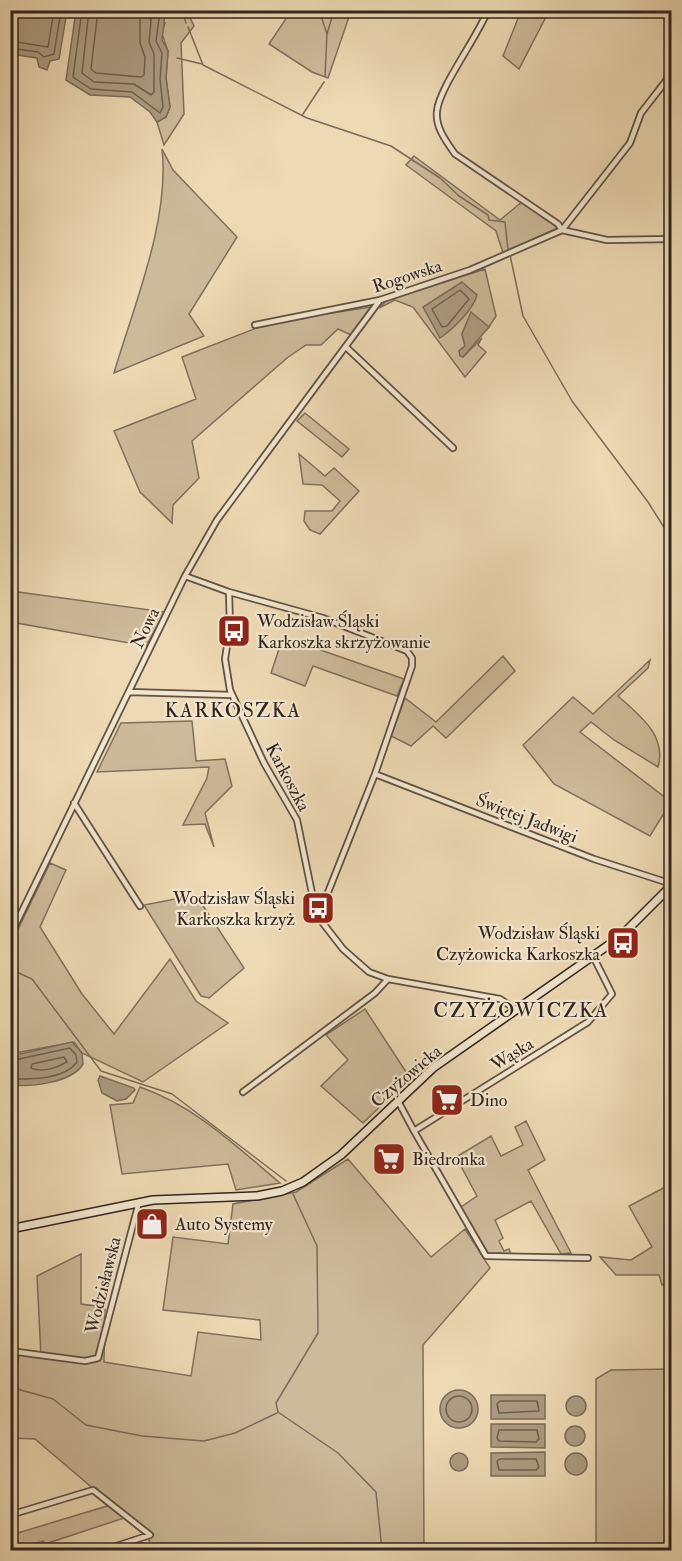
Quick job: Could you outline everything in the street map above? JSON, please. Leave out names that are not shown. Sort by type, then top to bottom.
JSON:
[{"type":"street","points":[[488,10],[480,32],[441,98],[437,111],[443,137],[455,154],[558,224],[562,230],[607,240],[672,239]]},
{"type":"street","name":"Rogowska","points":[[255,325],[279,318],[343,309],[380,300],[503,256],[562,230],[630,143],[641,113],[672,73]]},
{"type":"street","points":[[319,915],[375,774],[412,666],[412,658],[407,651],[323,618],[229,592],[185,576],[217,520],[380,300]]},
{"type":"street","points":[[346,347],[453,448]]},
{"type":"street","name":"Nowa","points":[[10,936],[185,576]]},
{"type":"street","name":"Karkoszka","points":[[229,592],[230,627],[225,659],[232,694],[264,763],[297,820],[319,915],[332,936],[355,961],[369,972],[388,979],[500,999],[517,1010]]},
{"type":"street","points":[[129,692],[232,694]]},
{"type":"street","name":"Świętej Jadwigi","points":[[375,774],[594,859],[672,884]]},
{"type":"street","points":[[74,803],[140,906]]},
{"type":"street","name":"Czyżowicka","points":[[233,1197],[282,1191],[303,1182],[341,1155],[433,1068],[620,937],[672,884]]},
{"type":"street","name":"Wąska","points":[[414,1131],[588,1022],[612,993],[593,956]]},
{"type":"street","points":[[243,1092],[375,993],[388,979]]},
{"type":"street","points":[[397,1100],[486,1256],[588,1258]]},
{"type":"street","name":"Wodzisławska","points":[[10,1229],[139,1202],[233,1197]]},
{"type":"street","name":"Wodzisławska","points":[[10,1351],[85,1361],[98,1358],[139,1202]]},
{"type":"street","points":[[10,1515],[93,1490],[150,1535],[104,1551]]},
{"type":"shaded area","points":[[120,11],[187,11],[194,26],[181,43],[184,114],[164,145],[157,122],[166,117],[170,107],[166,78],[168,51],[162,34],[165,23],[158,12]]},
{"type":"shaded area","points":[[291,11],[351,11],[328,78],[312,72],[269,44]]},
{"type":"shaded area","points":[[521,11],[549,11],[519,69],[503,56]]},
{"type":"shaded area","points":[[162,149],[173,170],[237,237],[189,314],[204,336],[114,373],[156,233],[163,176]]},
{"type":"shaded area","points":[[414,156],[500,220],[523,201],[558,228],[503,253],[496,231],[406,165]]},
{"type":"shaded area","points":[[485,269],[496,316],[489,327],[471,313],[462,334],[465,346],[459,351],[463,357],[482,338],[478,345],[486,352],[465,377],[413,307],[395,300],[379,308],[386,301]]},
{"type":"shaded area","points":[[371,307],[351,335],[338,329],[321,345],[306,345],[287,358],[192,441],[199,478],[173,505],[172,523],[140,492],[114,431],[196,399],[182,357],[272,322]]},
{"type":"shaded area","points":[[305,413],[349,449],[342,457],[297,421]]},
{"type":"shaded area","points":[[299,454],[325,476],[334,468],[359,491],[320,534],[310,530],[304,521],[305,511],[332,511],[340,501],[322,485],[303,484]]},
{"type":"shaded area","points":[[10,591],[165,612],[146,646],[11,622]]},
{"type":"shaded area","points":[[283,637],[404,679],[397,696],[313,666],[305,686],[271,673]]},
{"type":"shaded area","points":[[503,656],[515,671],[446,738],[433,726],[411,746],[391,736],[405,698],[436,722]]},
{"type":"shaded area","points":[[650,660],[648,668],[618,696],[642,718],[655,735],[660,756],[658,767],[614,740],[591,722],[580,732],[671,802],[650,836],[554,784],[523,745],[573,697],[593,714]]},
{"type":"shaded area","points":[[192,721],[196,761],[225,759],[232,786],[205,813],[214,847],[205,824],[183,825],[207,778],[209,767],[97,772],[121,723]]},
{"type":"shaded area","points":[[50,863],[66,870],[40,927],[82,994],[114,1034],[170,959],[196,1001],[228,1023],[143,1082],[82,1053],[74,1042],[15,1053],[18,989],[11,982],[10,946]]},
{"type":"shaded area","points":[[196,895],[244,968],[209,998],[201,996],[144,905]]},
{"type":"shaded area","points":[[365,1009],[410,1078],[363,1123],[321,1086],[348,1060],[326,1035]]},
{"type":"shaded area","points":[[140,1087],[160,1095],[197,1116],[231,1141],[280,1183],[236,1190],[228,1164],[122,1174],[110,1105],[133,1103]]},
{"type":"shaded area","points":[[526,1121],[545,1160],[528,1170],[571,1253],[561,1254],[531,1201],[495,1220],[503,1238],[499,1241],[504,1251],[509,1249],[511,1254],[488,1253],[461,1207],[477,1196],[456,1157],[491,1136],[501,1156],[523,1145],[515,1127]]},
{"type":"shaded area","points":[[348,1159],[431,1257],[465,1229],[490,1268],[423,1345],[424,1550],[153,1550],[148,1538],[124,1518],[45,1544],[43,1541],[11,1550],[11,1535],[107,1506],[89,1485],[35,1439],[11,1438],[10,1395],[14,1394],[19,1354],[41,1357],[37,1276],[81,1254],[81,1304],[105,1307],[104,1362],[191,1376],[198,1332],[261,1340],[260,1320],[163,1310],[173,1237],[228,1244],[233,1204],[296,1192]]},
{"type":"shaded area","points":[[671,1184],[671,1285],[662,1285],[659,1275],[616,1275],[600,1257],[631,1260],[652,1247],[629,1206]]},
{"type":"shaded area","points":[[671,1369],[671,1543],[664,1550],[596,1550],[596,1379],[611,1370]]},
{"type":"water","points":[[10,11],[67,11],[59,59],[50,61],[47,70],[39,67],[37,58],[11,54]]},
{"type":"water","points":[[76,11],[165,14],[162,40],[168,51],[166,78],[170,107],[166,117],[157,122],[150,112],[130,97],[90,95],[66,80]]},
{"type":"water","points":[[462,282],[477,295],[475,301],[462,319],[440,338],[423,307]]},
{"type":"water","points":[[471,312],[489,327],[463,357],[460,356],[459,351],[465,346],[462,334]]},
{"type":"water","points":[[72,1042],[82,1053],[83,1064],[70,1076],[50,1082],[12,1085],[11,1056]]},
{"type":"water","points":[[100,1076],[135,1090],[126,1099],[117,1101],[102,1093],[98,1080]]},
{"type":"water","points":[[459,1390],[472,1396],[478,1409],[472,1422],[459,1428],[446,1422],[440,1409],[446,1396]]},
{"type":"water","points":[[491,1395],[545,1395],[545,1419],[491,1419]]},
{"type":"water","points":[[576,1396],[583,1399],[586,1406],[583,1413],[576,1416],[569,1413],[566,1406],[569,1399]]},
{"type":"water","points":[[491,1424],[545,1424],[545,1448],[491,1447]]},
{"type":"water","points":[[575,1426],[582,1429],[585,1436],[582,1443],[575,1446],[568,1443],[565,1436],[568,1429]]},
{"type":"water","points":[[545,1452],[545,1476],[491,1476],[491,1453]]},
{"type":"water","points":[[459,1453],[465,1456],[468,1462],[465,1468],[459,1471],[453,1468],[450,1462],[453,1456]]},
{"type":"water","points":[[576,1453],[586,1460],[587,1464],[580,1474],[576,1475],[566,1468],[565,1464],[572,1454]]},
{"type":"waterway","points":[[182,10],[186,23]]},
{"type":"waterway","points":[[319,10],[327,34]]},
{"type":"waterway","points":[[325,76],[327,34],[334,10]]},
{"type":"waterway","points":[[188,27],[203,65],[307,118],[391,146],[440,178],[459,196],[488,215],[489,220],[505,222],[508,250]]},
{"type":"waterway","points":[[177,58],[202,64]]},
{"type":"waterway","points":[[303,114],[324,82]]},
{"type":"waterway","points":[[510,255],[523,316],[572,401],[648,502],[672,540]]},
{"type":"waterway","points":[[10,969],[32,979],[101,1071],[172,1094],[286,1181]]},
{"type":"waterway","points":[[293,1194],[317,1246],[318,1333],[276,1403],[278,1412],[338,1453],[376,1492],[382,1550]]},
{"type":"waterway","points":[[10,1387],[53,1399],[86,1425],[142,1436],[204,1441],[235,1433],[277,1413]]},
{"type":"place","name":"Wodzisław Śląski Karkoszka skrzyżowanie","points":[[234,631]]},
{"type":"place","name":"Wodzisław Śląski Karkoszka krzyż","points":[[318,908]]},
{"type":"place","name":"Wodzisław Śląski Czyżowicka Karkoszka","points":[[623,943]]},
{"type":"place","name":"Dino","points":[[447,1100]]},
{"type":"place","name":"Biedronka","points":[[389,1159]]},
{"type":"place","name":"Auto Systemy","points":[[152,1224]]},
{"type":"district","name":"KARKOSZKA","points":[[233,710]]},
{"type":"district","name":"CZYŻOWICZKA","points":[[521,1010]]}]
